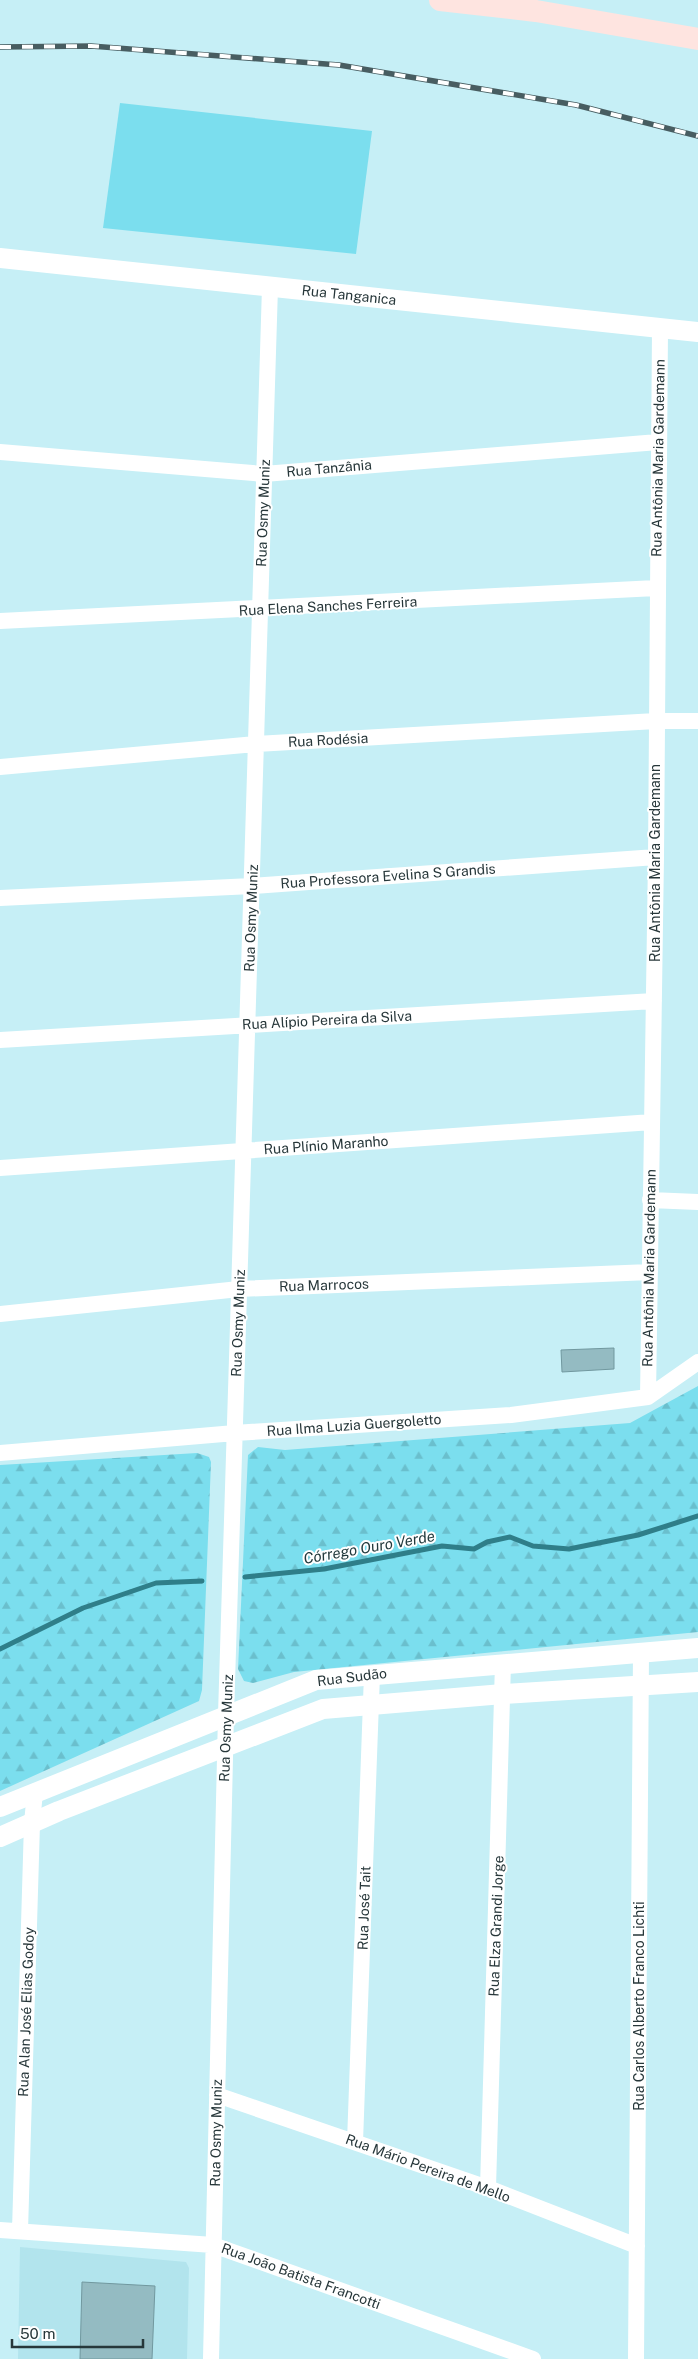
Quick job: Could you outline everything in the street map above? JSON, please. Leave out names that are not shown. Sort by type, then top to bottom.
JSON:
[{"type":"main road","points":[[440,0],[536,11],[698,39]]},
{"type":"street","name":"Rua Tanganica","points":[[0,258],[698,332]]},
{"type":"street","name":"Rua Osmy Muniz","points":[[211,2359],[225,1747],[270,287]]},
{"type":"street","name":"Rua Antônia Maria Gardemann","points":[[648,1397],[656,857],[656,588],[660,329]]},
{"type":"street","name":"Rua Tanzânia","points":[[0,452],[264,474],[658,442]]},
{"type":"street","name":"Rua Elena Sanches Ferreira","points":[[0,622],[656,588]]},
{"type":"street","name":"Rua Rodésia","points":[[0,767],[256,744],[656,721],[698,721]]},
{"type":"street","name":"Rua Professora Evelina S Grandis","points":[[0,898],[252,886],[656,857]]},
{"type":"street","name":"Rua Alípio Pereira da Silva","points":[[0,1040],[654,1001]]},
{"type":"street","name":"Rua Plínio Maranho","points":[[0,1168],[652,1122]]},
{"type":"street","points":[[650,1200],[698,1202]]},
{"type":"street","name":"Rua Marrocos","points":[[0,1314],[239,1289],[650,1272]]},
{"type":"street","name":"Rua Ilma Luzia Guergoletto","points":[[0,1453],[235,1433],[511,1415],[648,1397],[698,1362]]},
{"type":"street","name":"Rua Sudão","points":[[0,1807],[316,1680],[698,1648]]},
{"type":"street","name":"Rua Carlos Alberto Franco Lichti","points":[[636,2359],[641,1652]]},
{"type":"street","name":"Rua Elza Grandi Jorge","points":[[488,2188],[503,1663]]},
{"type":"street","name":"Rua José Tait","points":[[355,2142],[372,1674]]},
{"type":"street","name":"Rua Sudão","points":[[0,1837],[323,1709],[503,1694],[698,1682]]},
{"type":"street","name":"Rua Alan José Elias Godoy","points":[[20,2231],[32,1823],[36,1792]]},
{"type":"street","name":"Rua Mário Pereira de Mello","points":[[217,2095],[488,2188],[637,2246]]},
{"type":"street","name":"Rua João Batista Francotti","points":[[0,2230],[213,2245],[534,2359]]},
{"type":"shaded area","points":[[20,2247],[186,2262],[189,2268],[187,2359],[18,2359]]},
{"type":"green space","points":[[120,103],[372,131],[356,254],[103,228]]},
{"type":"green space","points":[[698,1386],[698,1632],[294,1672],[253,1683],[244,1681],[238,1669],[248,1455],[258,1447],[285,1450],[630,1423]]},
{"type":"green space","points":[[197,1453],[209,1457],[211,1462],[202,1690],[199,1701],[0,1791],[0,1465]]},
{"type":"building","points":[[614,1348],[614,1369],[562,1372],[561,1350]]},
{"type":"building","points":[[82,2282],[155,2286],[152,2359],[80,2359]]},
{"type":"waterway","name":"Córrego Ouro Verde","points":[[245,1577],[324,1569],[442,1546],[474,1549],[487,1542],[510,1537],[533,1546],[569,1549],[638,1535],[698,1516]]},
{"type":"waterway","name":"Córrego Ouro Verde","points":[[0,1649],[83,1608],[156,1583],[202,1581]]},
{"type":"railway","points":[[0,47],[91,46],[339,65],[576,105],[698,136]]}]
